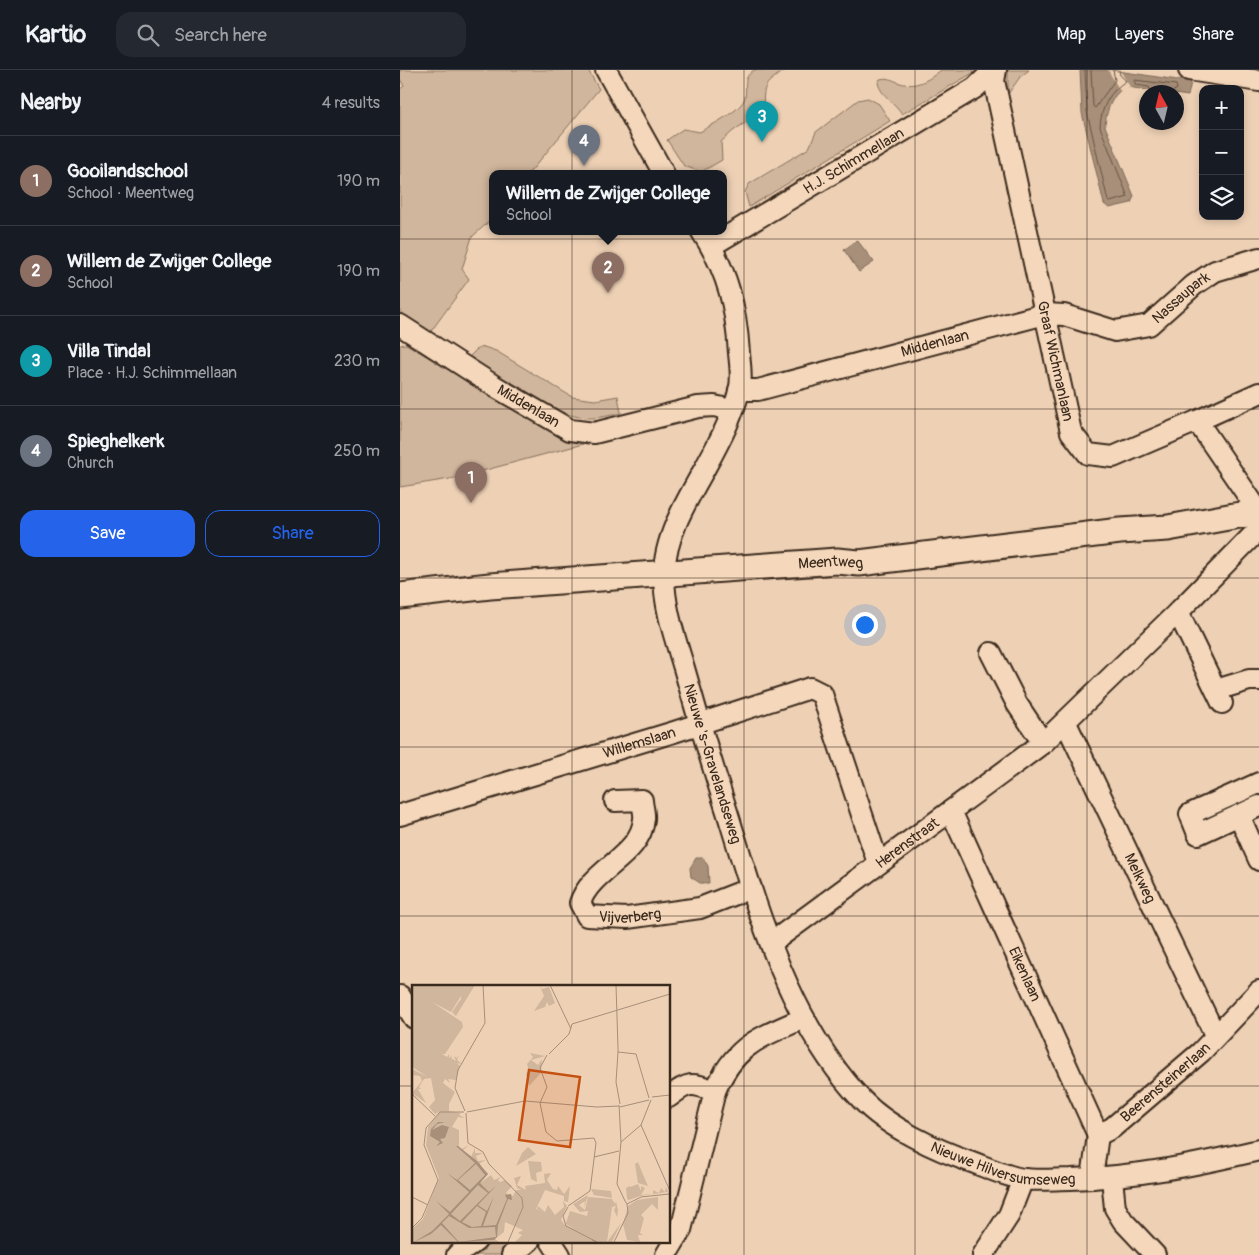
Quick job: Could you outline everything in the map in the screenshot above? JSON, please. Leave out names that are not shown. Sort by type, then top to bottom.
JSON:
[{"type":"main road","name":"Meentweg","points":[[400,596],[490,586],[664,573],[837,561],[859,563],[1168,528],[1248,514],[1259,516]]},
{"type":"street","points":[[606,70],[662,170]]},
{"type":"street","name":"H.J. Schimmellaan","points":[[727,228],[975,88],[995,70]]},
{"type":"street","name":"Graaf Wichmanlaan","points":[[995,70],[994,81],[1071,432],[1088,454],[1113,457],[1259,393]]},
{"type":"street","points":[[1189,70],[1259,81]]},
{"type":"street","name":"Nieuwe 's-Gravelandseweg","points":[[707,239],[725,276],[735,308],[741,380],[732,410],[713,452],[684,504],[668,551],[664,573],[669,616],[751,888],[771,943],[804,1018]]},
{"type":"street","name":"Nassaupark","points":[[1045,314],[1064,315],[1115,331],[1149,325],[1194,285],[1215,271],[1259,258]]},
{"type":"street","name":"Middenlaan","points":[[739,390],[758,390],[1045,314]]},
{"type":"street","name":"Middenlaan","points":[[400,325],[496,387],[570,430],[594,433],[698,407],[714,406],[732,410]]},
{"type":"street","points":[[1198,421],[1259,512]]},
{"type":"street","name":"Herenstraat","points":[[771,943],[1043,743],[1066,723],[1259,529]]},
{"type":"street","points":[[1178,612],[1219,697],[1249,680],[1259,680]]},
{"type":"street","points":[[991,653],[1017,704],[1043,743]]},
{"type":"street","name":"Willemslaan","points":[[400,815],[700,724],[810,688],[822,694],[878,863]]},
{"type":"street","name":"Melkweg","points":[[1066,723],[1214,1035]]},
{"type":"street","points":[[1259,783],[1190,814],[1198,834],[1259,806]]},
{"type":"street","name":"Vijverberg","points":[[615,801],[642,800],[644,819],[638,839],[584,890],[580,903],[587,916],[627,918],[700,908],[751,888]]},
{"type":"street","name":"Eikenlaan","points":[[952,811],[1098,1135]]},
{"type":"street","points":[[1240,815],[1259,860]]},
{"type":"street","name":"Beerensteinerlaan","points":[[1098,1135],[1112,1128],[1156,1093],[1201,1052],[1214,1035],[1259,991]]},
{"type":"street","points":[[400,996],[412,1015]]},
{"type":"street","points":[[666,1255],[681,1230],[716,1091],[724,1070],[741,1050],[804,1018]]},
{"type":"street","name":"Nieuwe Hilversumseweg","points":[[804,1018],[824,1052],[862,1100],[877,1112],[908,1134],[954,1156],[1023,1179],[1112,1178],[1205,1163],[1259,1150]]},
{"type":"street","points":[[670,1096],[684,1085],[693,1084],[716,1091]]},
{"type":"street","points":[[1092,1178],[1098,1135]]},
{"type":"street","points":[[1112,1178],[1115,1208],[1122,1221],[1155,1255]]},
{"type":"street","points":[[986,1254],[1009,1216],[1023,1179]]},
{"type":"street","points":[[457,1255],[475,1242]]},
{"type":"street","points":[[512,1255],[528,1242]]},
{"type":"street","points":[[552,1242],[560,1255]]},
{"type":"shaded area","points":[[400,70],[588,70],[599,89],[532,170],[489,170],[489,222],[472,237],[462,269],[469,279],[429,334],[405,319],[400,311],[400,89],[404,86],[400,79]]},
{"type":"shaded area","points":[[754,70],[786,70],[773,78],[766,86],[764,110],[733,131],[721,142],[722,160],[704,170],[695,170],[684,166],[667,140],[683,129],[700,132],[735,110],[745,98],[746,82]]},
{"type":"shaded area","points":[[941,70],[978,70],[902,114],[882,92],[878,83],[880,79],[886,78],[900,83],[917,84],[927,80]]},
{"type":"shaded area","points":[[1008,70],[1029,70],[1020,77],[1008,94]]},
{"type":"shaded area","points":[[868,98],[879,104],[890,121],[749,207],[745,192],[749,184],[809,148],[816,132],[858,100]]},
{"type":"shaded area","points":[[406,344],[572,441],[583,444],[456,478],[400,487],[400,345]]},
{"type":"shaded area","points":[[484,347],[496,351],[572,397],[595,400],[618,396],[621,413],[584,418],[550,408],[468,358],[477,349]]},
{"type":"shaded area","points":[[493,1242],[517,1242],[502,1255],[475,1255]]},
{"type":"water","points":[[1080,70],[1111,70],[1191,82],[1188,96],[1184,95],[1184,85],[1139,85],[1139,89],[1127,87],[1117,93],[1111,103],[1105,126],[1134,196],[1131,203],[1109,208],[1104,204],[1082,113]]},
{"type":"water","points":[[857,240],[874,262],[859,272],[844,250]]},
{"type":"water","points":[[696,858],[703,858],[708,866],[709,883],[700,883],[691,877],[690,868]]},
{"type":"pier","points":[[1108,70],[1121,72],[1130,87],[1120,91]]},
{"type":"place","name":"Villa Tindal","points":[[762,142]]},
{"type":"place","name":"Spieghelkerk","points":[[584,166]]},
{"type":"place","name":"Willem de Zwijger College","points":[[608,293]]},
{"type":"place","name":"Gooilandschool","points":[[471,503]]}]
